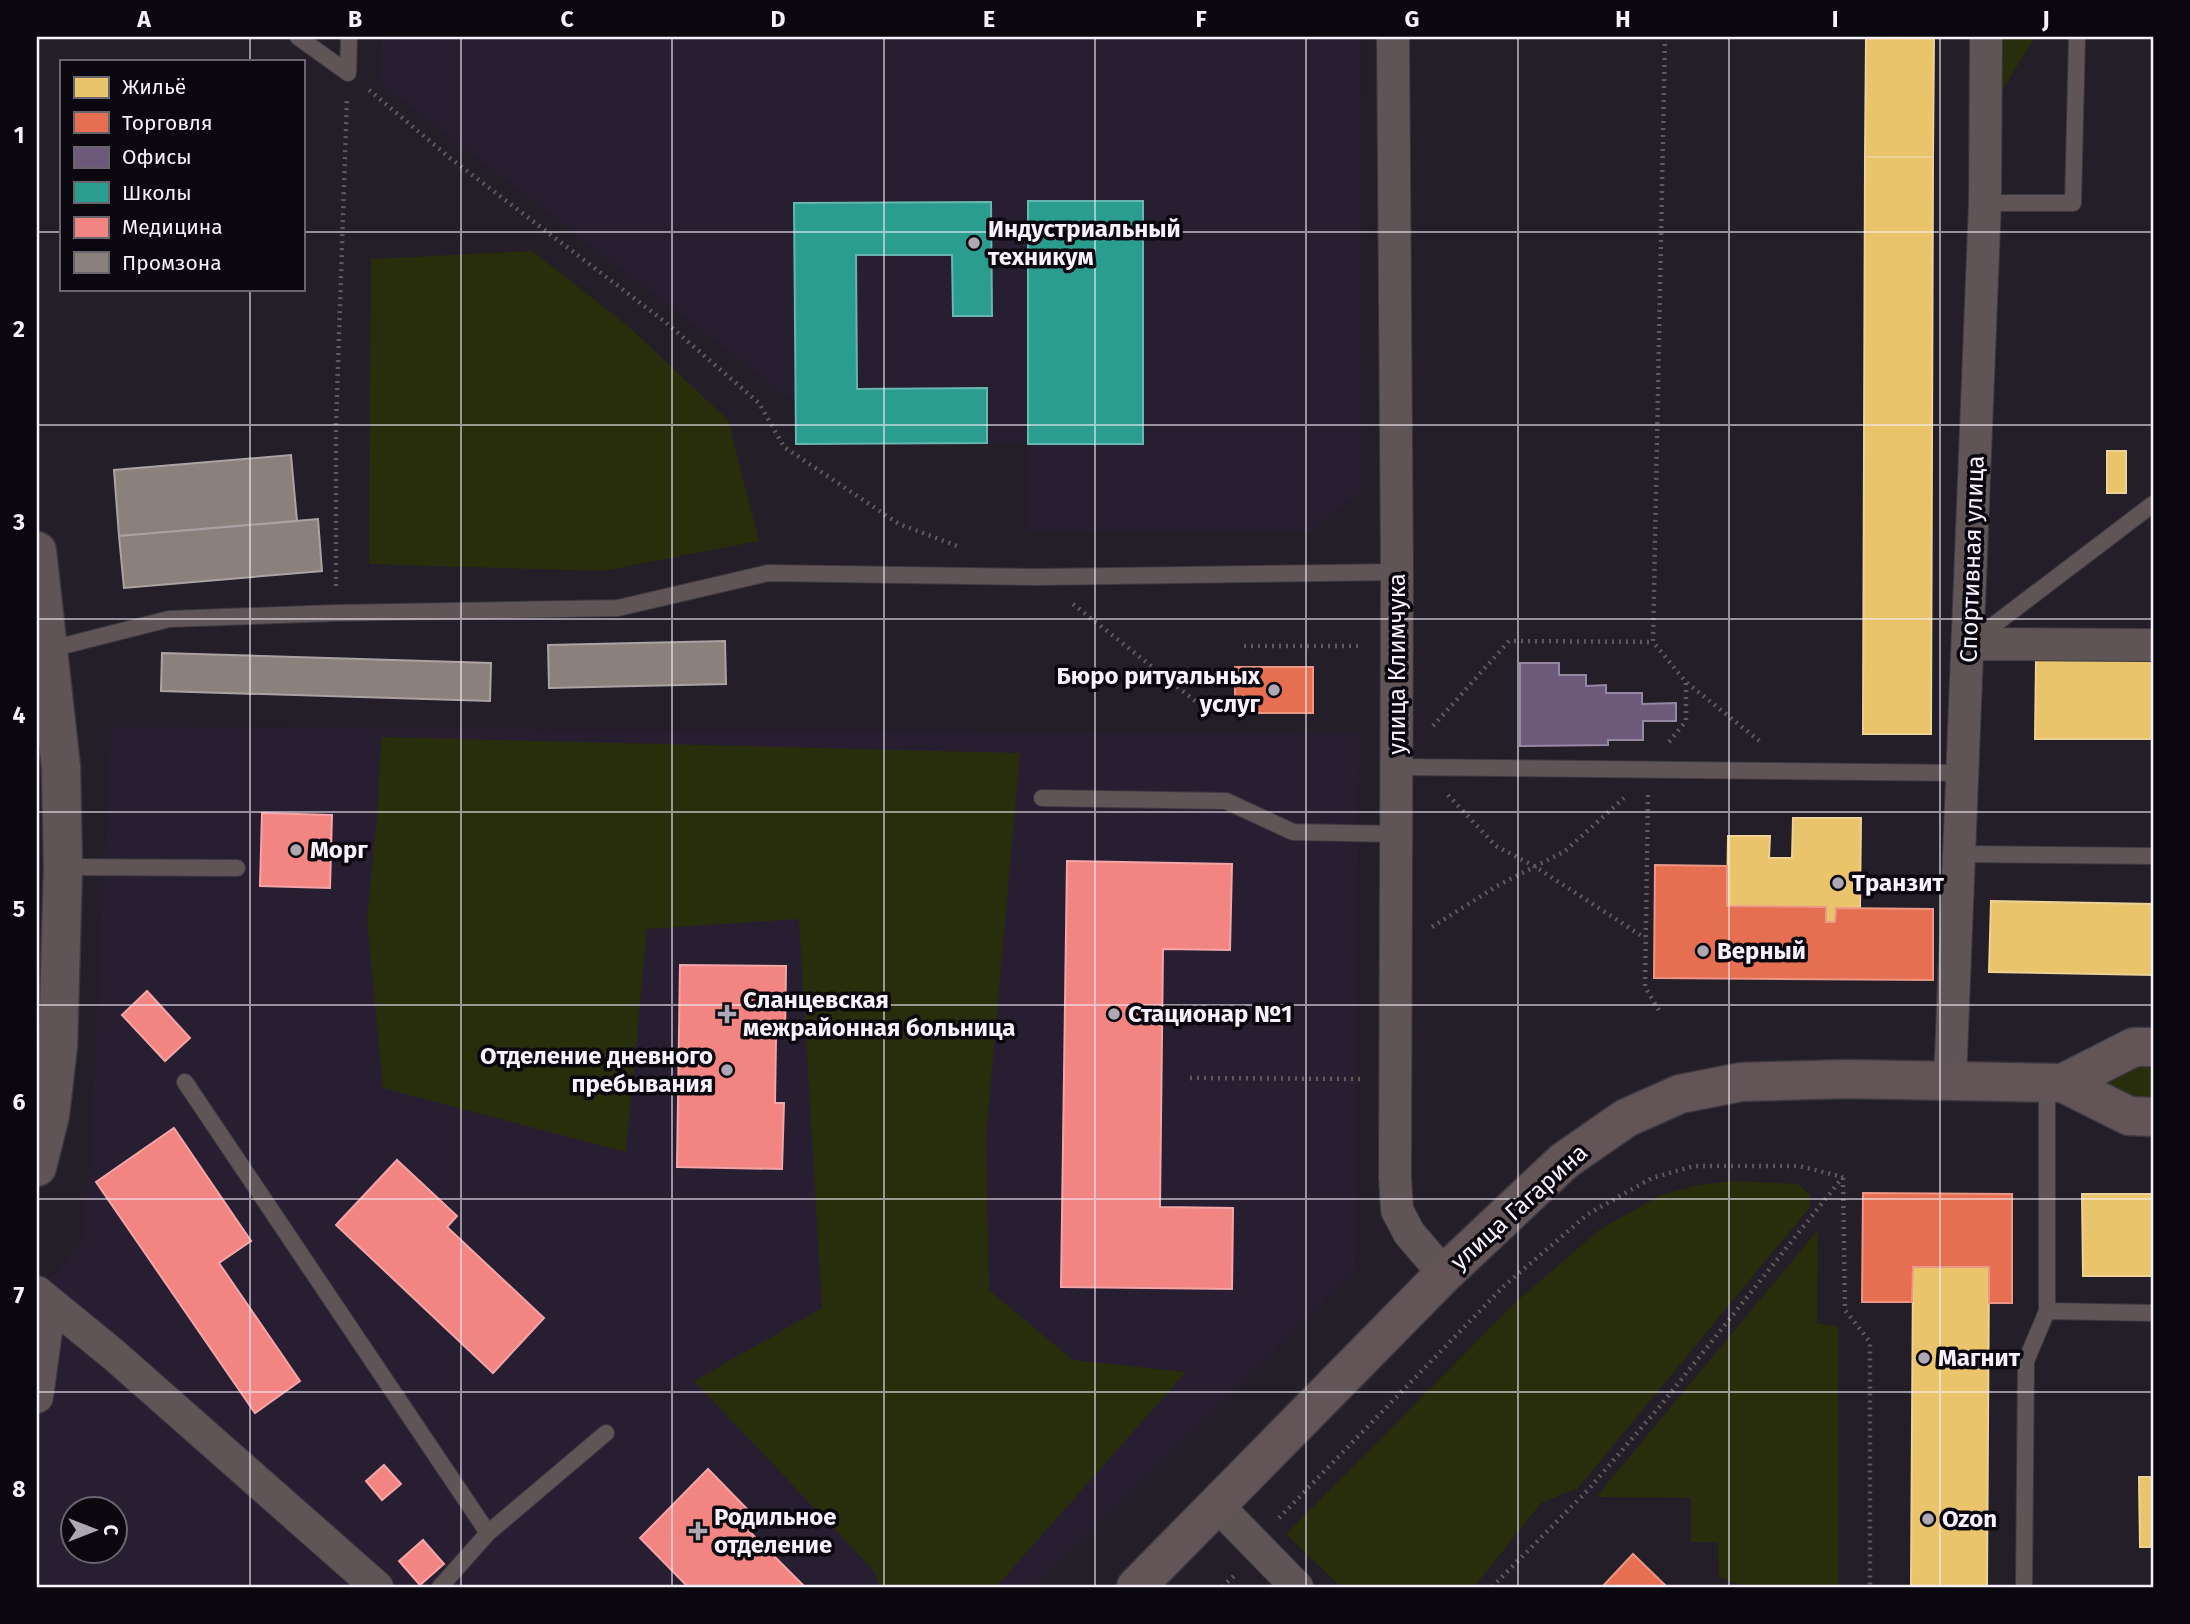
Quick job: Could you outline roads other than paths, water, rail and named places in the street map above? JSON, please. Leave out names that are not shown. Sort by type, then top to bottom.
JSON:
[{"type":"main road","points":[[2055,1083],[2134,1047],[2153,1047]]},
{"type":"main road","name":"улица Гагарина","points":[[1136,1587],[1444,1275],[1564,1161],[1626,1118],[1680,1094],[1741,1082],[1845,1079],[2055,1083]]},
{"type":"main road","points":[[2055,1083],[2129,1116],[2153,1117]]},
{"type":"street","name":"улица Климчука","points":[[1393,37],[1397,572],[1397,1210],[1409,1233],[1444,1275]]},
{"type":"street","name":"Спортивная улица","points":[[1950,1081],[1985,203],[1986,37]]},
{"type":"street","points":[[37,551],[42,650],[61,767],[63,867],[58,1046],[50,1115],[37,1167]]},
{"type":"street","points":[[1969,644],[2153,645]]},
{"type":"street","points":[[37,1397],[43,1297]]},
{"type":"street","points":[[43,1297],[114,1355],[377,1587]]},
{"type":"street","points":[[1216,1504],[1297,1587]]},
{"type":"lane","points":[[298,37],[348,72],[349,37]]},
{"type":"lane","points":[[1985,203],[2073,203],[2077,37]]},
{"type":"lane","points":[[1969,644],[2153,504]]},
{"type":"lane","points":[[42,650],[169,619],[618,608],[768,573],[1038,577],[1397,572]]},
{"type":"lane","points":[[1397,767],[1963,773]]},
{"type":"lane","points":[[1042,798],[1226,801],[1293,832],[1396,834]]},
{"type":"lane","points":[[1959,854],[2153,856]]},
{"type":"lane","points":[[63,867],[237,868]]},
{"type":"lane","points":[[185,1082],[488,1533]]},
{"type":"lane","points":[[2024,1587],[2026,1361],[2047,1311],[2055,1083]]},
{"type":"lane","points":[[2047,1311],[2153,1313]]},
{"type":"lane","points":[[440,1587],[488,1533],[606,1433]]},
{"type":"place","name":"Индустриальный техникум","points":[[974,243]]},
{"type":"place","name":"Бюро ритуальных услуг","points":[[1274,690]]},
{"type":"place","name":"Морг","points":[[296,850]]},
{"type":"place","name":"Транзит","points":[[1838,883]]},
{"type":"place","name":"Верный","points":[[1703,951]]},
{"type":"place","name":"Сланцевская межрайонная больница","points":[[727,1014]]},
{"type":"place","name":"Стационар №1","points":[[1114,1014]]},
{"type":"place","name":"Отделение дневного пребывания","points":[[727,1070]]},
{"type":"place","name":"Магнит","points":[[1924,1358]]},
{"type":"place","name":"Ozon","points":[[1928,1519]]},
{"type":"place","name":"Родильное отделение","points":[[698,1531]]}]
